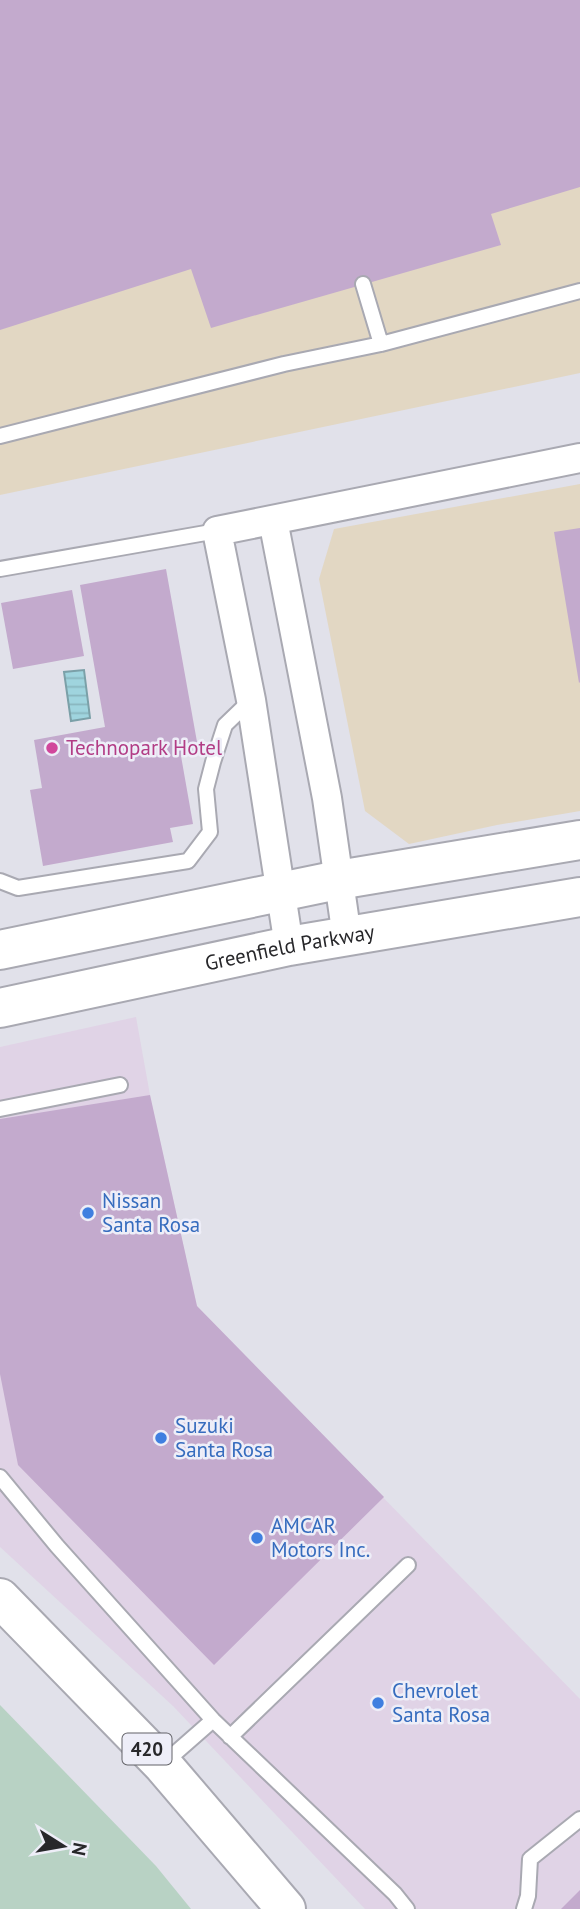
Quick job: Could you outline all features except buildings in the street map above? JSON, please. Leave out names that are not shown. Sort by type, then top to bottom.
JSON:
[{"type":"main road","points":[[0,950],[338,880],[580,840]]},
{"type":"main road","name":"Greenfield Parkway","points":[[0,1008],[289,946],[580,897]]},
{"type":"main road","name":"420","points":[[0,1598],[162,1764],[286,1909]]},
{"type":"street","points":[[289,946],[251,700],[217,531],[580,458]]},
{"type":"street","points":[[273,520],[327,798],[347,937]]},
{"type":"lane","points":[[363,284],[381,344]]},
{"type":"lane","points":[[0,436],[284,364],[381,344],[580,290]]},
{"type":"lane","points":[[0,569],[217,531]]},
{"type":"lane","points":[[0,881],[18,888],[188,861],[209,832],[206,789],[225,725],[251,700]]},
{"type":"lane","points":[[0,1109],[120,1085]]},
{"type":"lane","points":[[0,1477],[57,1546],[213,1720],[395,1894],[407,1909]]},
{"type":"lane","points":[[230,1737],[408,1565]]},
{"type":"lane","points":[[162,1764],[213,1720]]},
{"type":"lane","points":[[524,1909],[528,1896],[530,1860],[580,1819]]},
{"type":"shaded area","points":[[0,0],[580,0],[580,373],[0,495]]},
{"type":"shaded area","points":[[580,484],[580,811],[409,844],[365,811],[319,579],[334,529]]},
{"type":"shaded area","points":[[136,1017],[150,1095],[197,1307],[580,1699],[580,1909],[365,1909],[173,1706],[0,1547],[0,1047]]},
{"type":"green space","points":[[0,1705],[156,1866],[191,1909],[0,1909]]},
{"type":"water","points":[[84,670],[90,718],[71,721],[64,672]]},
{"type":"place","name":"Technopark Hotel","points":[[52,748]]},
{"type":"place","name":"Nissan Santa Rosa","points":[[88,1213]]},
{"type":"place","name":"Suzuki Santa Rosa","points":[[161,1438]]},
{"type":"place","name":"AMCAR Motors Inc.","points":[[257,1538]]},
{"type":"place","name":"Chevrolet Santa Rosa","points":[[378,1703]]}]
